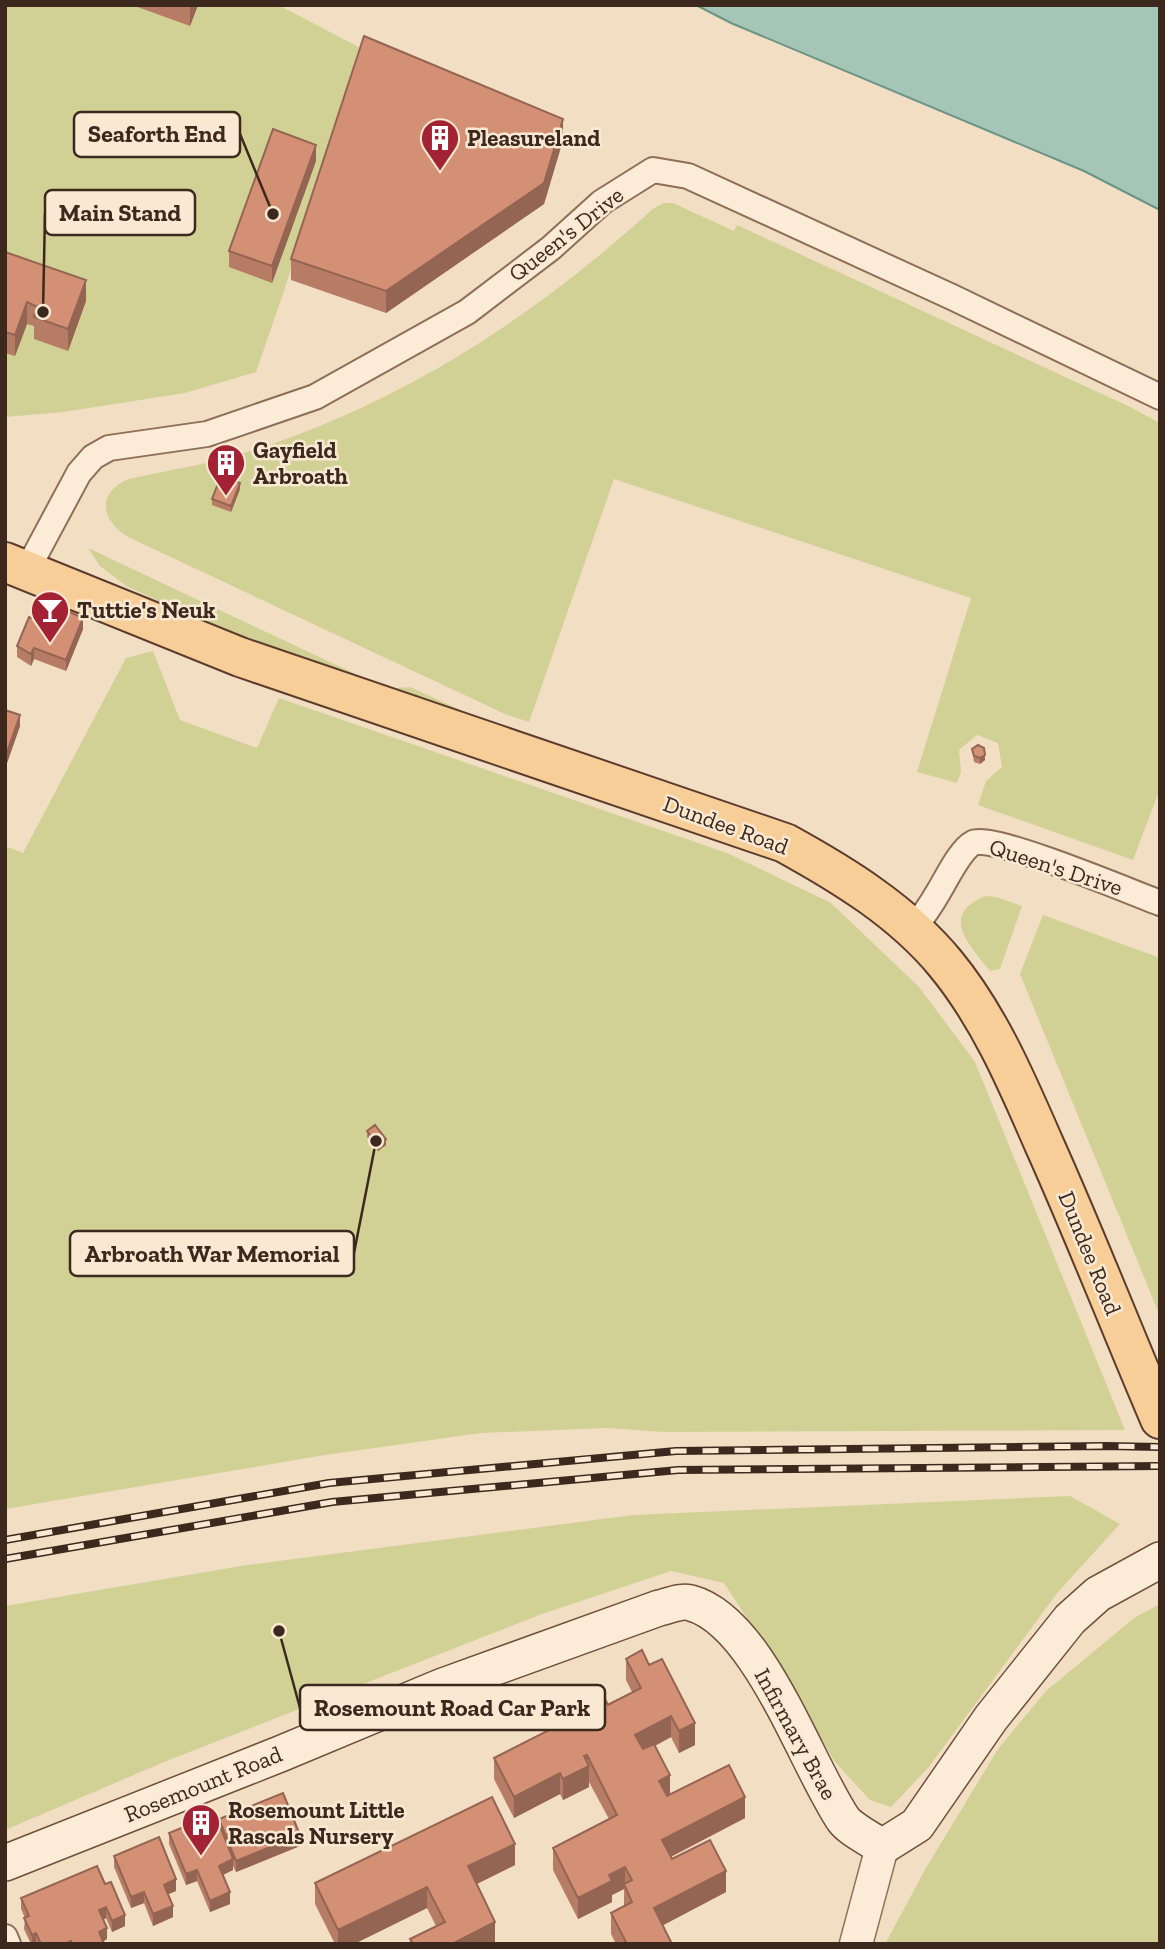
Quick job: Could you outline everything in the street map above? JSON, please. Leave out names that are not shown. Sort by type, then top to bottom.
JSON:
[{"type":"main road","name":"Dundee Road","points":[[15,567],[240,657],[785,843],[836,871],[867,892],[945,962],[973,1002],[1012,1071],[1069,1199],[1160,1419]]},
{"type":"main road","points":[[882,1847],[917,1825],[991,1718],[1070,1619],[1098,1594],[1160,1560]]},
{"type":"main road","name":"Rosemount Road","points":[[5,1863],[443,1686],[659,1608],[688,1602],[716,1614]]},
{"type":"main road","name":"Infirmary Brae","points":[[716,1614],[741,1641],[771,1685],[845,1821],[882,1847]]},
{"type":"street","name":"Queen's Drive","points":[[15,567],[79,473],[93,457],[109,448],[207,433],[315,397],[467,312],[551,248],[602,202],[653,170],[688,176],[1160,397]]},
{"type":"street","name":"Queen's Drive","points":[[912,930],[924,916],[953,866],[973,843],[986,841],[1024,852],[1160,903]]},
{"type":"street","points":[[856,1944],[882,1847]]},
{"type":"street","points":[[5,1937],[8,1944]]},
{"type":"green space","points":[[5,5],[278,5],[359,47],[285,288],[256,372],[185,393],[63,412],[5,417]]},
{"type":"green space","points":[[664,203],[673,203],[734,231],[737,225],[1160,423],[1160,789],[1133,860],[978,805],[986,781],[1002,767],[998,743],[977,735],[959,750],[961,772],[957,783],[917,772],[971,598],[614,479],[529,722],[505,714],[128,537],[112,523],[106,507],[107,499],[118,485],[128,479],[257,449],[313,429],[418,379],[517,318],[564,284],[654,208]]},
{"type":"green space","points":[[88,548],[381,686],[410,687],[476,717],[363,685],[238,637],[126,586],[100,566]]},
{"type":"green space","points":[[153,651],[180,720],[257,748],[279,698],[727,853],[831,903],[919,987],[975,1062],[1125,1430],[663,1432],[607,1428],[481,1433],[325,1455],[5,1509],[5,846],[23,853],[126,658]]},
{"type":"green space","points":[[985,896],[1022,906],[1000,969],[990,971],[967,941],[961,921],[963,912]]},
{"type":"green space","points":[[1043,915],[1160,958],[1160,1316],[1020,974]]},
{"type":"green space","points":[[1070,1496],[1120,1524],[1058,1592],[928,1768],[891,1807],[870,1800],[835,1762],[779,1667],[724,1583],[671,1571],[542,1614],[164,1762],[5,1830],[5,1606],[241,1566],[633,1515]]},
{"type":"green space","points":[[1160,1604],[1160,1944],[885,1944],[926,1868],[998,1749],[1046,1691],[1134,1618]]},
{"type":"shaded area","points":[[696,5],[1160,5],[1160,210],[1084,171],[731,23]]},
{"type":"building","name":"Pleasureland","points":[[364,36],[563,119],[544,183],[386,291],[291,259]]},
{"type":"building","points":[[273,129],[316,145],[272,266],[229,251]]},
{"type":"building","points":[[5,252],[86,280],[68,329],[34,317],[38,307],[27,302],[15,335],[5,332]]},
{"type":"building","name":"Gayfield Arbroath","points":[[221,476],[240,483],[231,506],[212,499]]},
{"type":"building","name":"Tuttie's Neuk","points":[[43,600],[83,618],[66,660],[34,648],[31,654],[17,646],[29,617],[34,619]]},
{"type":"building","points":[[5,710],[20,715],[7,752],[5,751]]},
{"type":"building","points":[[978,745],[984,748],[985,755],[980,758],[974,756],[972,749]]},
{"type":"building","points":[[375,1125],[386,1139],[378,1146],[367,1131]]},
{"type":"building","points":[[642,1650],[649,1665],[662,1659],[695,1723],[679,1731],[671,1716],[635,1735],[643,1749],[654,1744],[670,1775],[659,1781],[667,1796],[729,1765],[745,1797],[662,1840],[672,1859],[710,1840],[726,1871],[654,1908],[672,1944],[627,1944],[611,1913],[632,1902],[624,1884],[632,1880],[625,1867],[609,1875],[612,1881],[578,1898],[553,1848],[617,1815],[587,1755],[584,1756],[589,1766],[563,1779],[560,1773],[514,1797],[494,1758],[606,1701],[608,1705],[641,1688],[626,1659]]},
{"type":"building","points":[[283,1793],[300,1835],[236,1861],[219,1819]]},
{"type":"building","points":[[492,1797],[515,1844],[468,1866],[495,1922],[452,1944],[413,1944],[410,1939],[445,1922],[427,1887],[338,1930],[315,1883]]},
{"type":"building","name":"Rosemount Little Rascals Nursery","points":[[215,1814],[233,1859],[219,1866],[230,1892],[210,1901],[197,1870],[186,1874],[169,1833]]},
{"type":"building","points":[[159,1837],[176,1879],[164,1885],[173,1906],[153,1914],[144,1892],[131,1897],[114,1856]]},
{"type":"building","points":[[97,1866],[105,1884],[111,1882],[125,1915],[112,1921],[106,1907],[99,1910],[107,1928],[99,1932],[104,1944],[72,1944],[71,1941],[65,1944],[41,1944],[36,1933],[32,1935],[24,1918],[29,1916],[21,1898]]},
{"type":"railway","points":[[5,1540],[329,1483],[676,1451],[1160,1447]]},
{"type":"railway","points":[[5,1559],[332,1502],[678,1470],[1160,1466]]},
{"type":"place","name":"Pleasureland","points":[[440,172]]},
{"type":"place","name":"Seaforth End","points":[[273,214]]},
{"type":"place","name":"Main Stand","points":[[43,312]]},
{"type":"place","name":"Gayfield Arbroath","points":[[226,497]]},
{"type":"place","name":"Tuttie's Neuk","points":[[50,644]]},
{"type":"place","name":"Arbroath War Memorial","points":[[376,1141]]},
{"type":"place","name":"Rosemount Road Car Park","points":[[279,1631]]},
{"type":"place","name":"Rosemount Little Rascals Nursery","points":[[201,1857]]}]
